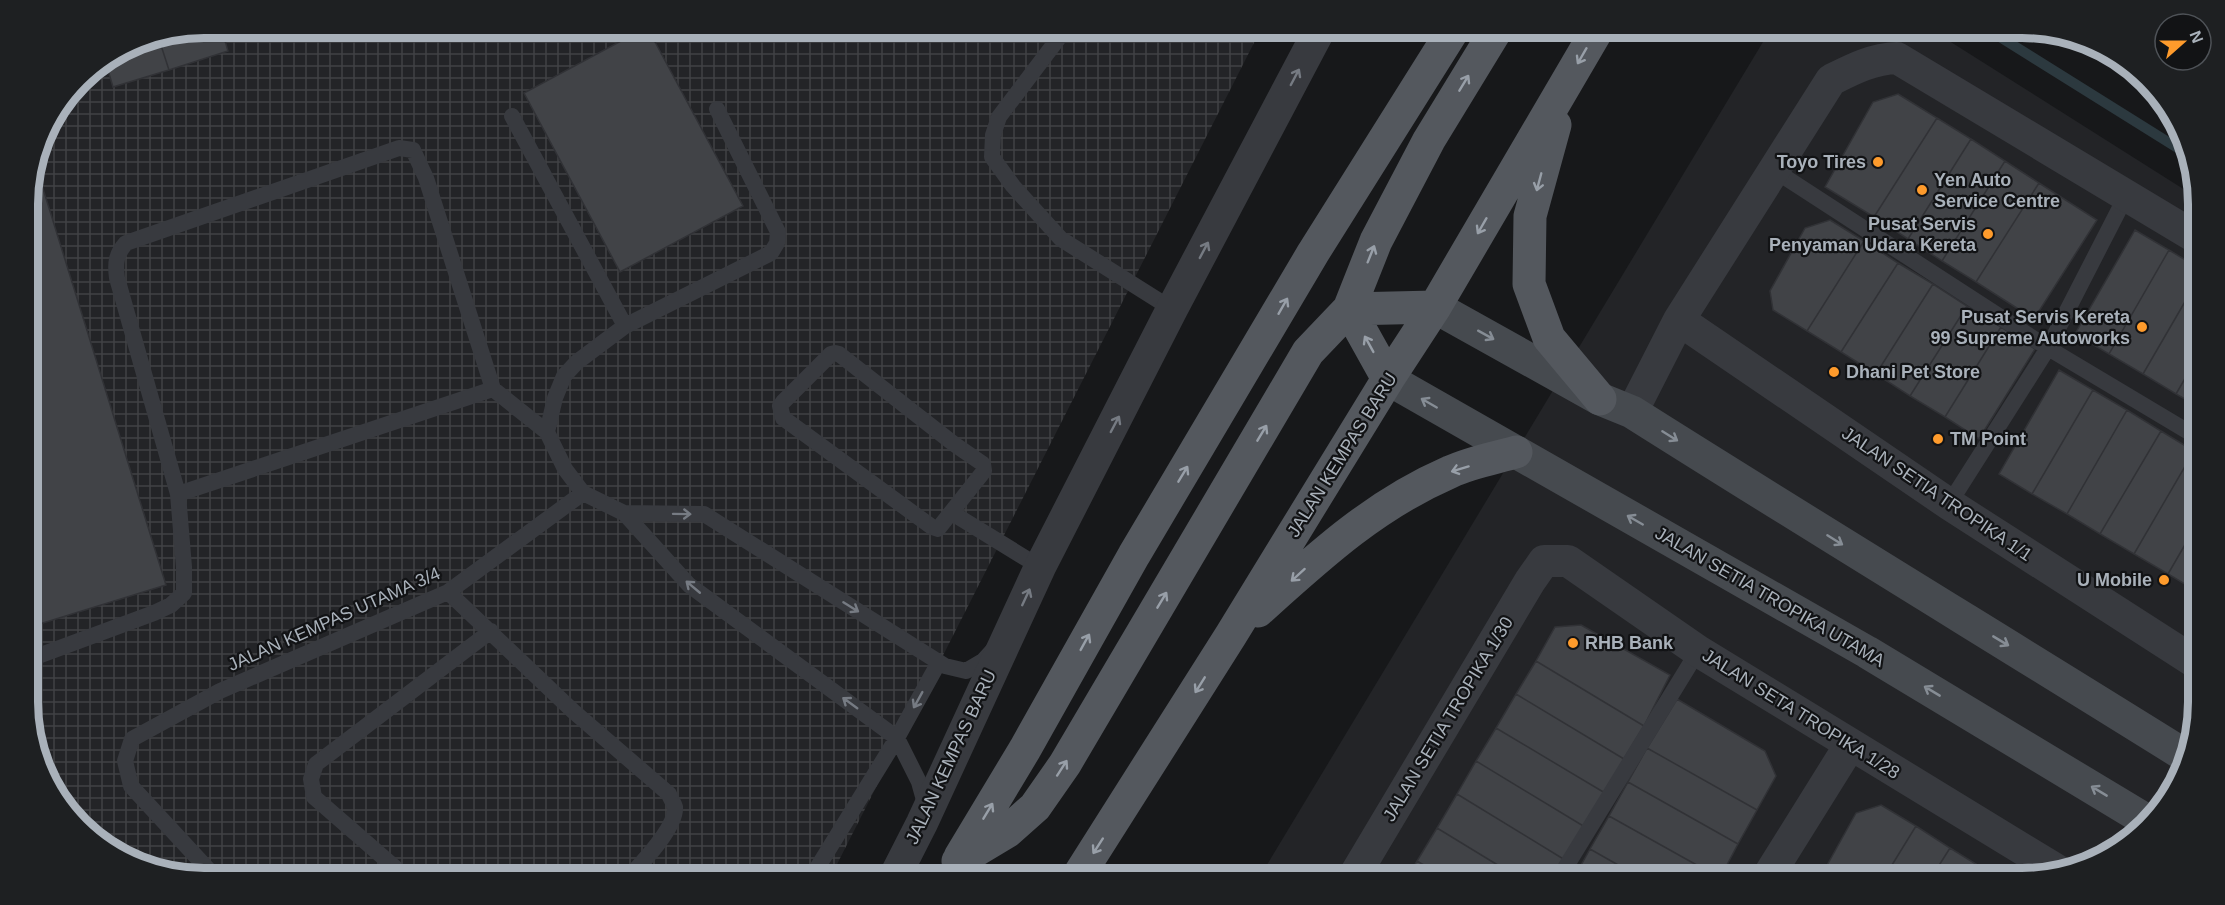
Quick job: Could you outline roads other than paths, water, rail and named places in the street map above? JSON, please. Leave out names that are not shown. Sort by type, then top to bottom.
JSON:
[{"type":"main road","points":[[954,868],[1025,749],[1134,555],[1313,253],[1448,38]]},
{"type":"main road","points":[[955,868],[1008,831],[1035,807],[1071,754],[1308,352],[1349,309],[1376,241],[1429,140],[1491,38]]},
{"type":"main road","name":"JALAN KEMPAS BARU","points":[[1084,868],[1435,306],[1593,38]]},
{"type":"main road","points":[[1565,85],[1530,216],[1529,284],[1549,339],[1600,399]]},
{"type":"main road","points":[[1349,309],[1435,306],[1600,399],[1632,412],[2180,753]]},
{"type":"main road","points":[[1349,309],[1388,380]]},
{"type":"main road","name":"JALAN SETIA TROPIKA UTAMA","points":[[1388,380],[1867,652],[2141,817]]},
{"type":"main road","points":[[1231,635],[1334,543],[1394,501],[1451,471],[1516,452]]},
{"type":"street","name":"JALAN KEMPAS BARU","points":[[899,868],[1040,567],[1172,309],[1315,38]]},
{"type":"street","points":[[1632,412],[1679,320],[1831,80],[1879,59],[1898,58],[2188,233]]},
{"type":"street","name":"JALAN SETIA TROPIKA 1/1","points":[[1679,320],[1949,504],[2188,658]]},
{"type":"street","name":"JALAN SETA TROPIKA 1/28","points":[[1544,561],[1568,561],[1698,651],[2048,865]]},
{"type":"street","name":"JALAN SETIA TROPIKA 1/30","points":[[1359,867],[1544,561]]},
{"type":"street","points":[[1774,867],[1850,745]]},
{"type":"lane","points":[[1059,38],[999,117],[993,135],[992,157],[1013,186],[1061,239],[1172,309]]},
{"type":"lane","points":[[547,432],[555,398],[564,376],[577,362],[626,326],[771,253],[777,243],[778,232],[717,109]]},
{"type":"lane","points":[[512,116],[626,326]]},
{"type":"lane","points":[[37,656],[154,613],[171,605],[184,593],[178,494],[117,278],[115,264],[119,251],[126,243],[399,148],[413,150],[424,171],[493,389],[547,432],[565,468],[584,493],[624,513],[689,585],[897,738],[922,791],[927,809],[922,823]]},
{"type":"lane","points":[[1774,170],[2048,348],[2188,432]]},
{"type":"lane","points":[[1949,504],[2048,348],[2126,196]]},
{"type":"lane","points":[[831,354],[839,354],[983,464],[984,471],[952,513],[941,527],[932,526],[783,418],[780,406],[831,354]]},
{"type":"lane","points":[[178,494],[493,389]]},
{"type":"lane","name":"JALAN KEMPAS UTAMA 3/4","points":[[207,868],[130,786],[125,761],[132,739],[220,691],[448,592],[584,493]]},
{"type":"lane","points":[[624,513],[704,514],[945,666],[966,671],[983,661],[1010,630]]},
{"type":"lane","points":[[952,513],[1040,567]]},
{"type":"lane","points":[[448,592],[573,711],[669,794],[675,807],[672,822],[637,868]]},
{"type":"lane","points":[[395,868],[314,796],[311,779],[316,764],[491,631]]},
{"type":"lane","points":[[1566,867],[1698,651]]},
{"type":"lane","points":[[817,868],[897,738],[939,662]]},
{"type":"waterway","points":[[2002,38],[2178,148]]},
{"type":"place","name":"Toyo Tires","points":[[1878,162]]},
{"type":"place","name":"Yen Auto Service Centre","points":[[1922,190]]},
{"type":"place","name":"Pusat Servis Penyaman Udara Kereta","points":[[1988,234]]},
{"type":"place","name":"Pusat Servis Kereta 99 Supreme Autoworks","points":[[2142,327]]},
{"type":"place","name":"Dhani Pet Store","points":[[1834,372]]},
{"type":"place","name":"TM Point","points":[[1938,439]]},
{"type":"place","name":"U Mobile","points":[[2164,580]]},
{"type":"place","name":"RHB Bank","points":[[1573,643]]}]
